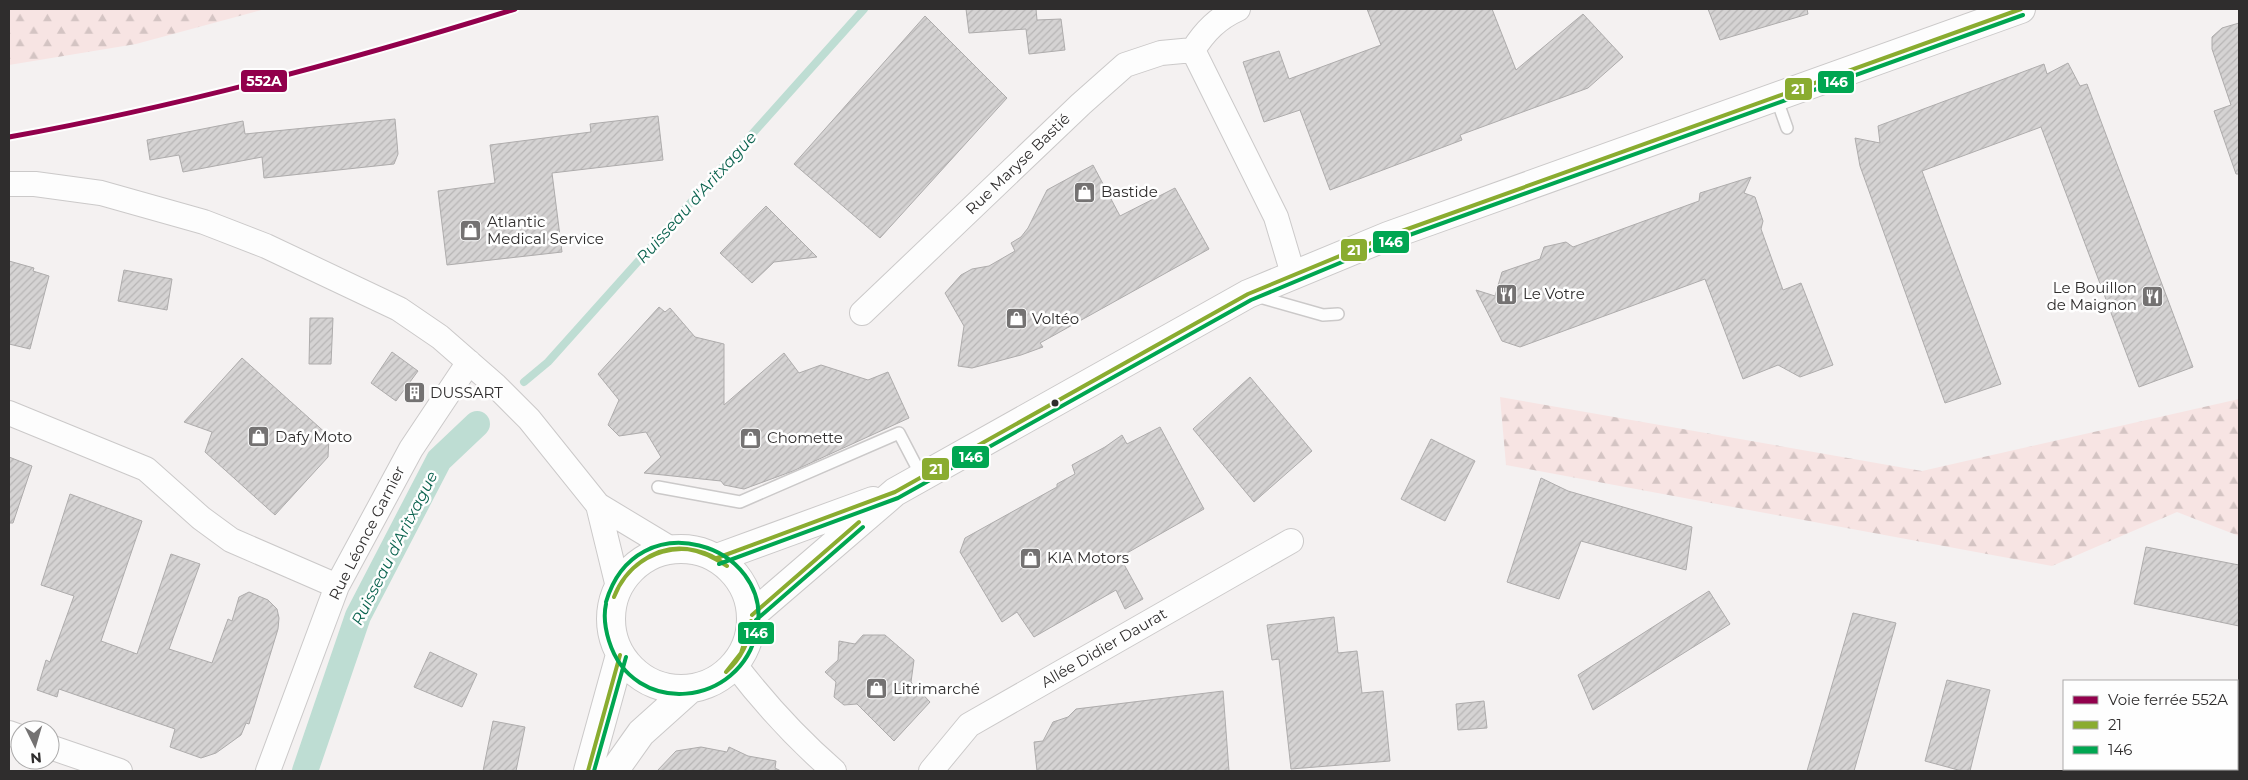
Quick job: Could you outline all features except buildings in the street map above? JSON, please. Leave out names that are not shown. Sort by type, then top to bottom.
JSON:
[{"type":"street","points":[[1238,9],[1226,14],[1205,31],[1193,50],[1276,217],[1293,274]]},
{"type":"street","points":[[717,558],[895,492],[1248,294],[1293,274],[1397,232],[2021,9]]},
{"type":"street","name":"Rue Maryse Bastié","points":[[862,313],[1080,104],[1125,65],[1161,53],[1193,50]]},
{"type":"street","points":[[9,184],[35,184],[101,193],[204,222],[266,246],[399,309],[440,337],[495,385],[528,419],[598,505],[671,549]]},
{"type":"street","name":"Rue Léonce Garnier","points":[[268,771],[337,586],[410,449],[469,362]]},
{"type":"street","points":[[9,413],[146,469],[201,518],[231,540],[337,586]]},
{"type":"street","points":[[752,615],[895,492]]},
{"type":"street","points":[[598,505],[618,587]]},
{"type":"street","name":"Allée Didier Daurat","points":[[931,771],[969,725],[1291,541]]},
{"type":"street","points":[[671,549],[695,550],[717,558],[735,573],[747,593],[752,615],[748,642],[735,665],[715,681],[690,689],[669,688],[650,682],[633,671],[620,655],[613,639],[610,621],[612,604],[618,587],[631,569],[650,556],[671,549]]},
{"type":"street","points":[[588,771],[620,655]]},
{"type":"street","points":[[735,665],[783,723],[834,771]]},
{"type":"street","points":[[614,771],[641,733],[690,689]]},
{"type":"street","points":[[60,750],[120,771]]},
{"type":"lane","points":[[1775,96],[1787,128]]},
{"type":"lane","points":[[1248,294],[1323,315],[1338,314]]},
{"type":"lane","points":[[658,487],[740,502],[899,433],[922,477]]},
{"type":"green space","points":[[9,9],[265,9],[136,44],[9,65]]},
{"type":"green space","points":[[1500,397],[1922,471],[2239,399],[2239,536],[2177,512],[2052,566],[1506,465]]},
{"type":"waterway","name":"Ruisseau d'Aritxague","points":[[524,382],[548,362],[864,9]]},
{"type":"waterway","name":"Ruisseau d'Aritxague","points":[[305,771],[358,616],[439,460],[477,424]]},
{"type":"rail line","name":"552A","points":[[9,137],[201,97],[390,47],[515,9]]},
{"type":"transit line","name":"21","points":[[717,558],[895,492],[1248,294],[1388,236],[2021,9]]},
{"type":"transit line","name":"146","points":[[719,564],[898,498],[1251,300],[1390,242],[2023,15]]},
{"type":"transit line","name":"21","points":[[752,615],[859,522]]},
{"type":"transit line","name":"146","points":[[756,620],[863,527]]},
{"type":"transit line","name":"146","points":[[606,602],[622,570],[645,551],[671,543],[699,546],[725,556],[745,575],[757,600],[757,630],[747,656],[730,675],[709,688],[686,694],[662,692],[640,683],[622,666],[606,632],[606,604]]},
{"type":"transit line","name":"21","points":[[614,597],[619,586],[633,568],[653,555],[664,551],[675,549],[698,551],[727,566]]},
{"type":"transit line","name":"21","points":[[614,597],[622,581],[633,568],[647,558],[662,552],[679,549],[695,550],[712,556],[727,566]]},
{"type":"transit line","name":"21","points":[[726,672],[741,653],[751,621]]},
{"type":"transit line","name":"21","points":[[726,672],[736,662],[744,649],[751,621]]},
{"type":"transit line","name":"21","points":[[588,771],[620,655]]},
{"type":"transit line","name":"146","points":[[594,771],[626,657]]},
{"type":"place","name":"Bastide","points":[[1085,192]]},
{"type":"place","name":"Atlantic Medical Service","points":[[471,231]]},
{"type":"place","name":"Le Votre","points":[[1507,294]]},
{"type":"place","name":"Le Bouillon de Maignon","points":[[2153,297]]},
{"type":"place","name":"Voltéo","points":[[1016,319]]},
{"type":"place","name":"DUSSART","points":[[414,393]]},
{"type":"place","name":"Dafy Moto","points":[[259,437]]},
{"type":"place","name":"Chomette","points":[[751,438]]},
{"type":"place","name":"KIA Motors","points":[[1031,558]]},
{"type":"place","name":"Litrimarché","points":[[877,689]]}]
